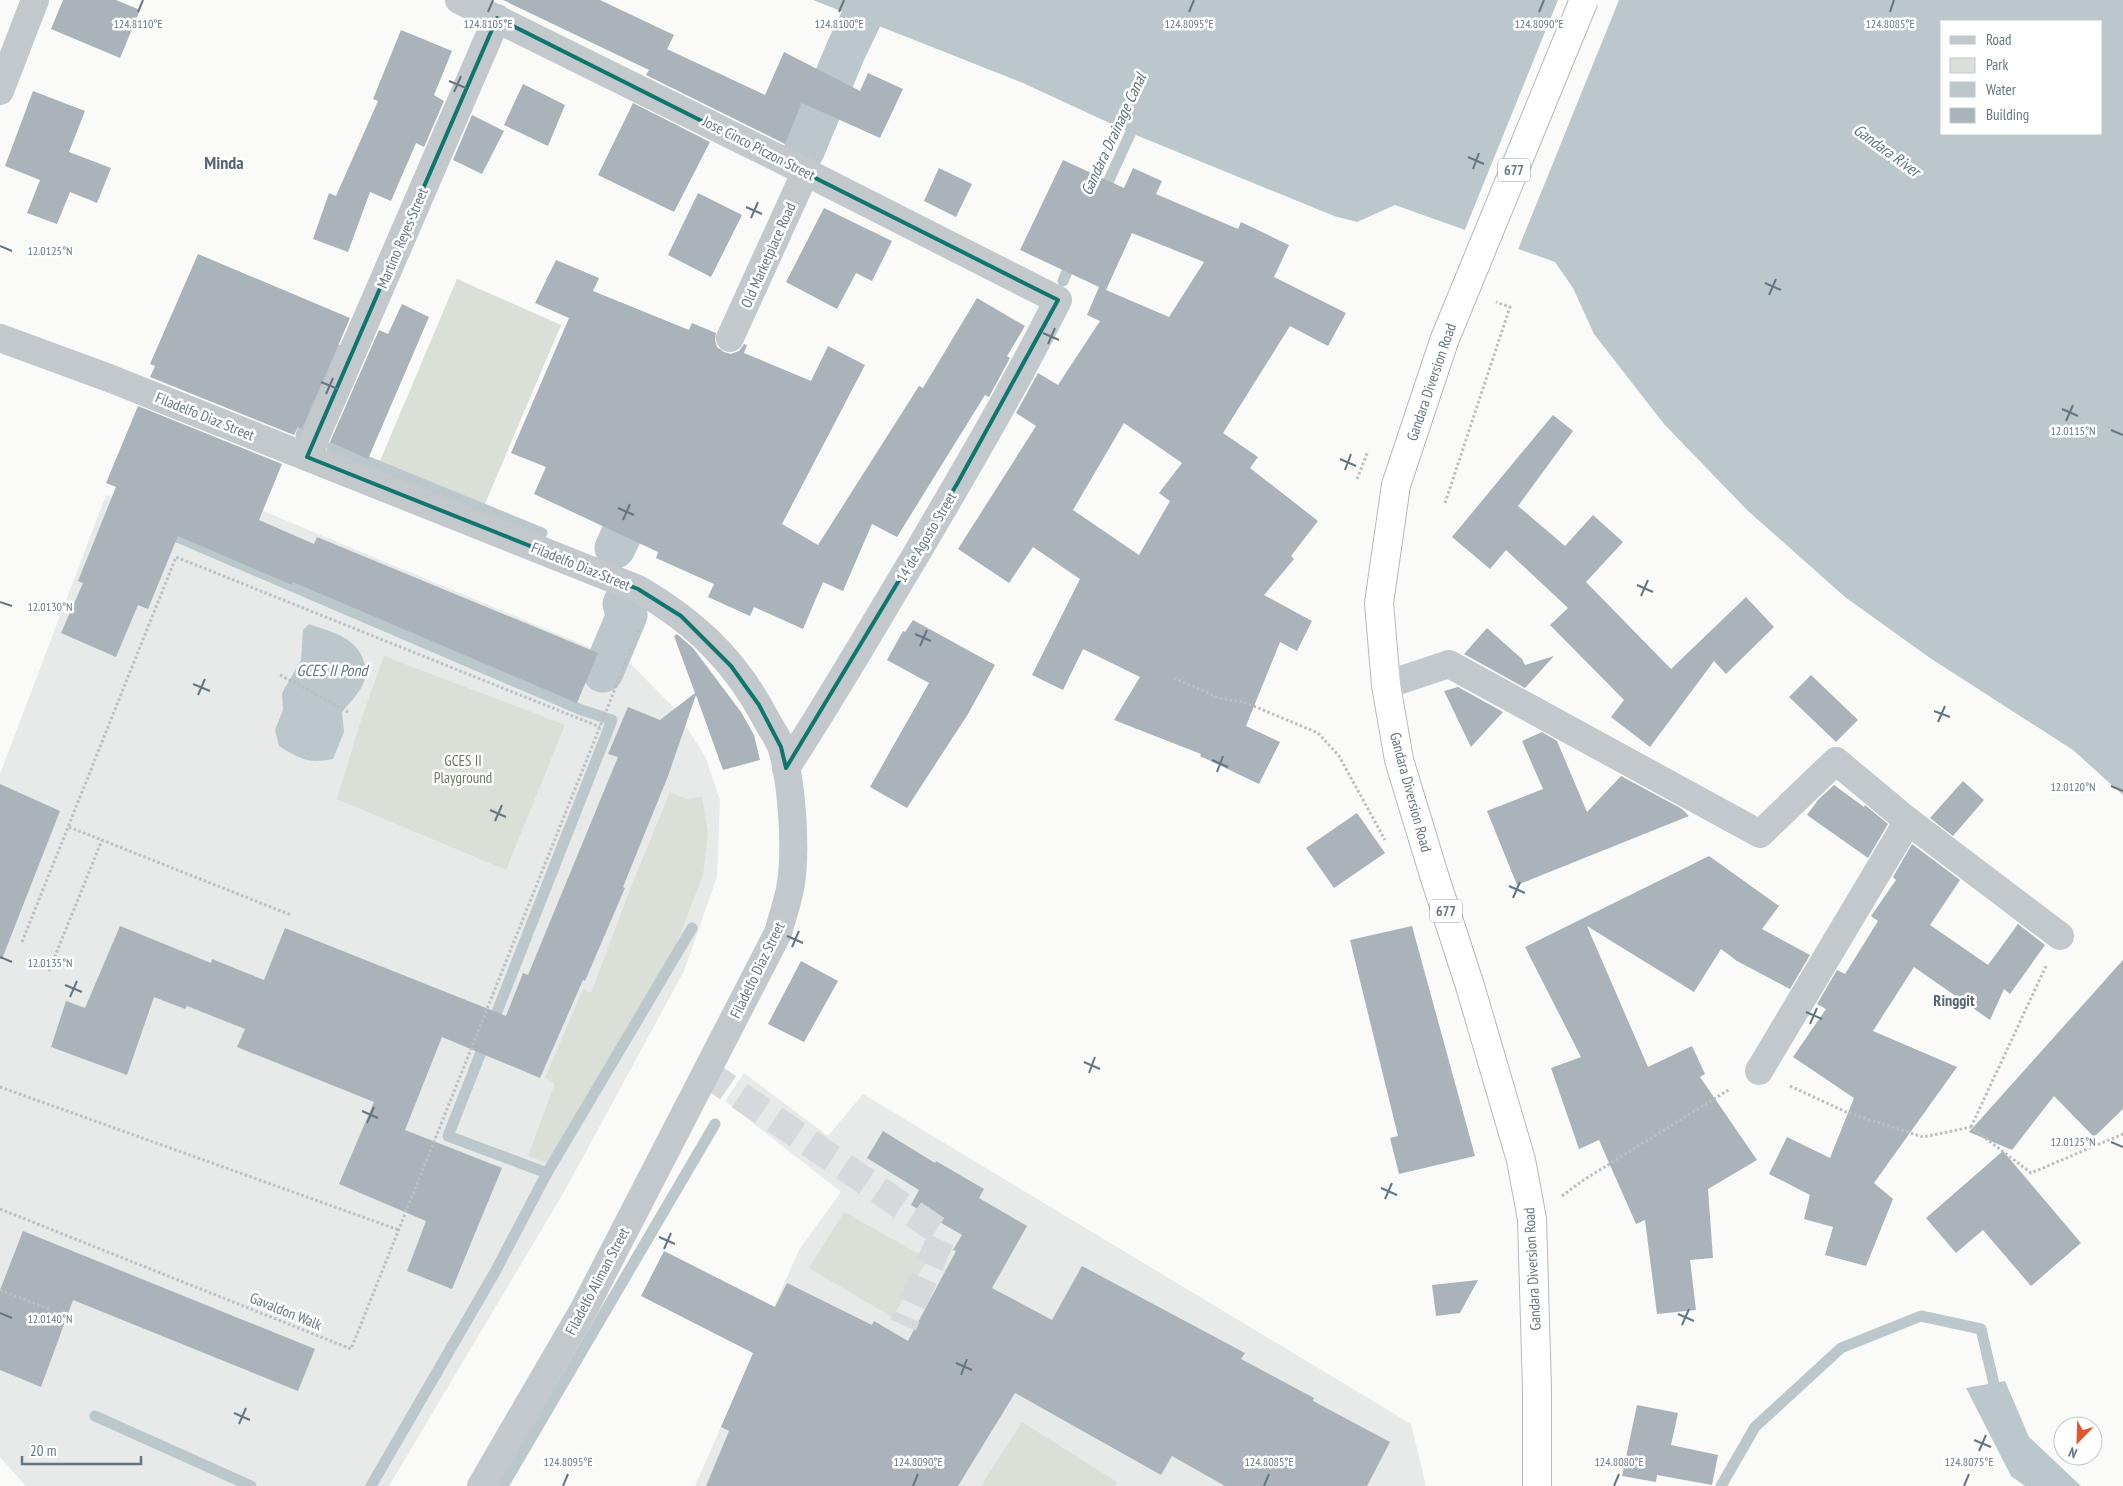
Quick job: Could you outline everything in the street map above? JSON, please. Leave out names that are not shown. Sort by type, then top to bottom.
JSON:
[{"type":"highway","name":"Gandara Diversion Road","points":[[1537,1486],[1537,1388],[1532,1219],[1518,1151],[1470,986],[1434,875],[1400,760],[1386,685],[1379,603],[1396,484],[1444,341],[1584,0]]},
{"type":"street","points":[[0,91],[35,0]]},
{"type":"street","name":"Jose Cinco Piczon Street","points":[[459,0],[806,172],[1058,300]]},
{"type":"street","name":"Martino Reyes Street","points":[[308,457],[497,18]]},
{"type":"street","name":"Old Marketplace Road","points":[[730,338],[806,172]]},
{"type":"street","name":"14 de Agosto Street","points":[[786,768],[829,700],[958,484],[1013,386],[1058,300]]},
{"type":"street","name":"Filadelfo Diaz Street","points":[[0,338],[109,378],[638,589],[682,616],[707,638],[731,666],[759,705],[781,748],[786,768],[793,828],[790,888],[778,933],[705,1072]]},
{"type":"street","points":[[1386,685],[1449,664],[1760,834],[1836,761],[1908,822],[2060,936]]},
{"type":"street","points":[[1759,1072],[1908,822]]},
{"type":"street","name":"Filadelfo Aliman Street","points":[[481,1486],[584,1309],[705,1072]]},
{"type":"path","points":[[1445,503],[1510,307],[1493,300]]},
{"type":"path","points":[[22,942],[176,558],[600,727]]},
{"type":"path","name":"Gavaldon Walk","points":[[0,1209],[351,1349],[652,597]]},
{"type":"path","points":[[280,675],[350,713]]},
{"type":"path","points":[[1174,678],[1219,698],[1244,702],[1318,733],[1339,756],[1386,842]]},
{"type":"path","points":[[69,826],[290,915]]},
{"type":"path","points":[[49,971],[102,840]]},
{"type":"path","points":[[1971,1127],[2002,1056],[2060,936]]},
{"type":"path","points":[[1532,1219],[1582,1181],[1759,1072],[1846,1112],[1923,1137],[1971,1127],[2031,1172],[2123,1134]]},
{"type":"path","points":[[0,1087],[398,1230]]},
{"type":"path","points":[[0,1290],[50,1309]]},
{"type":"highlighted area","points":[[497,18],[1058,300],[957,484],[786,768],[781,747],[759,705],[731,666],[681,616],[638,589],[307,457]]},
{"type":"shaded area","points":[[177,475],[632,665],[675,709],[705,756],[720,800],[717,877],[684,971],[564,1192],[389,1486],[26,1486],[0,1457],[0,774],[106,495],[159,516]]},
{"type":"shaded area","points":[[744,1073],[828,1136],[863,1094],[1411,1424],[1426,1486],[695,1486],[799,1250],[841,1192],[725,1101]]},
{"type":"green space","points":[[457,279],[561,325],[485,504],[380,461]]},
{"type":"green space","name":"GCES II Playground","points":[[384,656],[565,725],[506,870],[337,799],[363,714]]},
{"type":"green space","points":[[670,792],[687,799],[702,797],[708,834],[703,875],[676,945],[547,1163],[528,1156],[555,1083],[545,1078],[583,989],[591,993],[631,887]]},
{"type":"green space","points":[[844,1212],[928,1259],[892,1317],[809,1268]]},
{"type":"green space","points":[[1022,1422],[1117,1482],[1115,1486],[981,1486]]},
{"type":"water","name":"Gandara River","points":[[813,0],[2123,0],[2123,795],[2073,750],[1930,658],[1845,597],[1748,511],[1664,424],[1594,334],[1573,288],[1555,262],[1395,205],[1357,222],[1334,216],[1131,133],[1023,83]]},
{"type":"water","name":"GCES II Pond","points":[[309,624],[336,633],[351,643],[362,656],[365,666],[363,685],[342,712],[344,732],[333,759],[317,761],[304,759],[279,746],[275,730],[283,710],[282,693],[301,660],[303,630]]},
{"type":"water","points":[[2005,1381],[2029,1437],[2053,1460],[2053,1466],[2060,1466],[2081,1486],[2025,1486],[2011,1476],[1966,1388]]},
{"type":"pier","points":[[1558,0],[1619,0],[1517,252],[1464,232]]},
{"type":"building","points":[[63,0],[116,0],[140,10],[120,58],[51,29]]},
{"type":"building","points":[[503,0],[600,0],[674,35],[667,49],[765,95],[784,52],[860,91],[868,73],[903,89],[880,138],[802,103],[785,144],[646,75],[649,70]]},
{"type":"building","points":[[401,30],[452,51],[434,95],[444,101],[424,147],[416,143],[391,201],[370,192],[348,252],[313,239],[329,193],[336,196],[378,101],[373,99]]},
{"type":"building","points":[[523,84],[565,105],[548,146],[504,125]]},
{"type":"building","points":[[33,91],[85,111],[69,152],[111,168],[97,203],[70,192],[57,224],[27,213],[40,180],[5,166]]},
{"type":"building","points":[[633,103],[710,142],[674,212],[598,175]]},
{"type":"building","points":[[472,115],[504,131],[482,174],[453,160]]},
{"type":"building","points":[[1063,160],[1124,188],[1133,168],[1162,181],[1156,194],[1238,229],[1241,222],[1289,245],[1274,277],[1346,313],[1328,346],[1290,326],[1223,433],[1258,457],[1250,468],[1318,521],[1291,556],[1294,559],[1264,595],[1312,621],[1297,651],[1280,642],[1246,726],[1280,742],[1259,784],[1200,756],[1201,754],[1114,720],[1140,677],[1083,649],[1063,690],[1032,675],[1080,579],[1033,547],[1009,583],[958,549],[1036,426],[1016,413],[1038,373],[1058,385],[1100,321],[1087,315],[1099,287],[1020,250]],"holes":[[[1132,233],[1204,262],[1169,317],[1106,290]],[[1124,423],[1182,463],[1159,493],[1170,501],[1139,555],[1073,510]]]},
{"type":"building","points":[[939,168],[972,184],[956,217],[924,201]]},
{"type":"building","points":[[698,193],[742,215],[711,277],[668,255]]},
{"type":"building","points":[[824,208],[892,241],[872,281],[856,273],[837,309],[786,282]]},
{"type":"building","points":[[198,254],[350,318],[302,429],[298,427],[294,435],[150,377],[155,366],[150,364]]},
{"type":"building","points":[[556,260],[599,278],[593,291],[689,330],[692,323],[716,333],[717,347],[724,352],[731,354],[739,351],[744,344],[747,345],[744,353],[811,381],[828,346],[865,365],[782,524],[818,545],[919,386],[923,388],[977,298],[1025,326],[1007,356],[1010,358],[989,397],[985,395],[897,537],[872,524],[843,591],[823,582],[803,629],[754,607],[750,616],[708,597],[714,584],[656,558],[658,552],[534,494],[546,467],[511,453],[569,318],[535,303]]},
{"type":"building","points":[[402,304],[429,317],[368,459],[330,442],[379,330],[388,334]]},
{"type":"building","points":[[138,406],[282,464],[259,520],[314,544],[317,537],[598,653],[577,703],[293,582],[292,585],[178,536],[148,609],[138,605],[116,657],[61,633],[83,583],[78,581],[116,487],[106,483]]},
{"type":"building","points":[[1553,415],[1573,431],[1518,506],[1565,546],[1593,515],[1623,542],[1586,582],[1671,669],[1746,597],[1774,627],[1726,674],[1714,661],[1650,747],[1611,717],[1624,700],[1550,625],[1568,608],[1506,550],[1490,569],[1452,537]]},
{"type":"building","points":[[913,620],[995,665],[968,714],[907,808],[870,787],[929,683],[887,660],[903,631],[905,632]]},
{"type":"building","points":[[1487,628],[1522,659],[1525,665],[1554,656],[1525,688],[1464,654]]},
{"type":"building","points":[[677,634],[693,648],[741,712],[754,735],[760,760],[723,770],[696,695],[668,776],[623,887],[625,888],[540,1078],[442,1037],[405,1130],[502,1168],[452,1289],[407,1271],[426,1221],[339,1184],[374,1102],[237,1047],[245,1029],[187,1006],[185,1009],[154,997],[127,1075],[51,1047],[66,1001],[85,1008],[120,926],[211,963],[212,959],[264,980],[285,928],[506,1016],[523,973],[528,975],[618,757],[608,754],[628,707],[660,720],[695,693],[674,636]]},
{"type":"building","points":[[1811,675],[1858,720],[1836,742],[1789,697]]},
{"type":"building","points":[[1458,687],[1503,712],[1471,747],[1444,691]]},
{"type":"building","points":[[1542,732],[1557,741],[1587,812],[1621,776],[1682,809],[1689,816],[1517,885],[1487,811],[1543,789],[1522,741]]},
{"type":"building","points":[[1963,781],[1984,800],[1953,836],[1930,818]]},
{"type":"building","points":[[0,784],[60,811],[2,959],[0,959]]},
{"type":"building","points":[[1834,785],[1864,807],[1865,805],[1888,824],[1868,858],[1807,815],[1818,800]]},
{"type":"building","points":[[1357,813],[1385,853],[1334,888],[1306,848]]},
{"type":"building","points":[[1912,844],[1960,880],[1930,925],[1988,965],[2018,924],[2045,945],[2010,994],[2004,989],[1990,1020],[1914,967],[1873,1031],[1957,1067],[1874,1183],[1893,1199],[1866,1266],[1825,1255],[1833,1227],[1804,1219],[1810,1195],[1769,1174],[1787,1137],[1830,1158],[1854,1098],[1793,1057],[1826,1009],[1817,1004],[1837,970],[1845,974],[1878,921],[1871,916],[1896,880],[1893,877]]},
{"type":"building","points":[[1709,856],[1779,906],[1762,929],[1810,955],[1790,989],[1737,961],[1721,949],[1694,992],[1587,926],[1648,1067],[1692,1046],[1705,1074],[1700,1077],[1757,1160],[1708,1189],[1713,1258],[1690,1260],[1696,1310],[1657,1314],[1645,1220],[1636,1224],[1599,1140],[1579,1149],[1551,1068],[1581,1057],[1525,947]]},
{"type":"building","points":[[1412,926],[1475,1156],[1399,1174],[1390,1138],[1398,1136],[1350,940]]},
{"type":"building","points":[[2123,960],[2123,1109],[2094,1137],[2054,1096],[2012,1150],[1969,1132]]},
{"type":"building","points":[[801,961],[838,981],[804,1042],[768,1024]]},
{"type":"building","points":[[883,1131],[935,1163],[936,1161],[984,1189],[979,1198],[1027,1226],[992,1288],[1052,1320],[1082,1266],[1245,1353],[1241,1359],[1314,1398],[1313,1401],[1390,1442],[1367,1486],[1225,1486],[1172,1456],[1161,1475],[1015,1393],[958,1486],[706,1486],[729,1431],[721,1427],[753,1353],[641,1296],[664,1251],[775,1307],[787,1283],[872,1325],[874,1321],[908,1341],[956,1251],[953,1250],[962,1235],[911,1205],[919,1190],[867,1158]]},
{"type":"building","points":[[2003,1151],[2081,1243],[2031,1286],[1983,1230],[1956,1253],[1926,1218]]},
{"type":"building","points":[[23,1231],[315,1349],[298,1391],[73,1300],[41,1387],[0,1370],[0,1290]]},
{"type":"building","points":[[1478,1280],[1460,1313],[1436,1316],[1432,1285]]},
{"type":"building","points":[[1637,1405],[1678,1413],[1671,1445],[1718,1455],[1712,1485],[1657,1475],[1656,1482],[1622,1476]]},
{"type":"waterway","points":[[804,151],[861,19],[867,0]]},
{"type":"waterway","name":"Gandara Drainage Canal","points":[[1103,193],[1137,119]]},
{"type":"waterway","name":"Gandara Drainage Canal","points":[[1063,281],[1073,258]]},
{"type":"waterway","points":[[301,435],[338,350]]},
{"type":"waterway","points":[[332,447],[542,533]]},
{"type":"waterway","points":[[615,548],[645,485]]},
{"type":"waterway","points":[[175,536],[579,709],[612,720],[448,1136],[547,1173]]},
{"type":"waterway","points":[[603,672],[627,615],[623,604]]},
{"type":"waterway","points":[[371,1486],[495,1272],[547,1173],[692,928]]},
{"type":"waterway","points":[[503,1486],[715,1124]]},
{"type":"waterway","points":[[1721,1486],[1755,1427],[1841,1348],[1921,1316],[1981,1329],[1997,1397]]},
{"type":"waterway","points":[[95,1416],[251,1486]]},
{"type":"tunnel","points":[[705,1072],[943,1234],[903,1325]]},
{"type":"district","name":"Minda","points":[[224,162]]},
{"type":"district","name":"Ringgit","points":[[1954,1000]]}]
